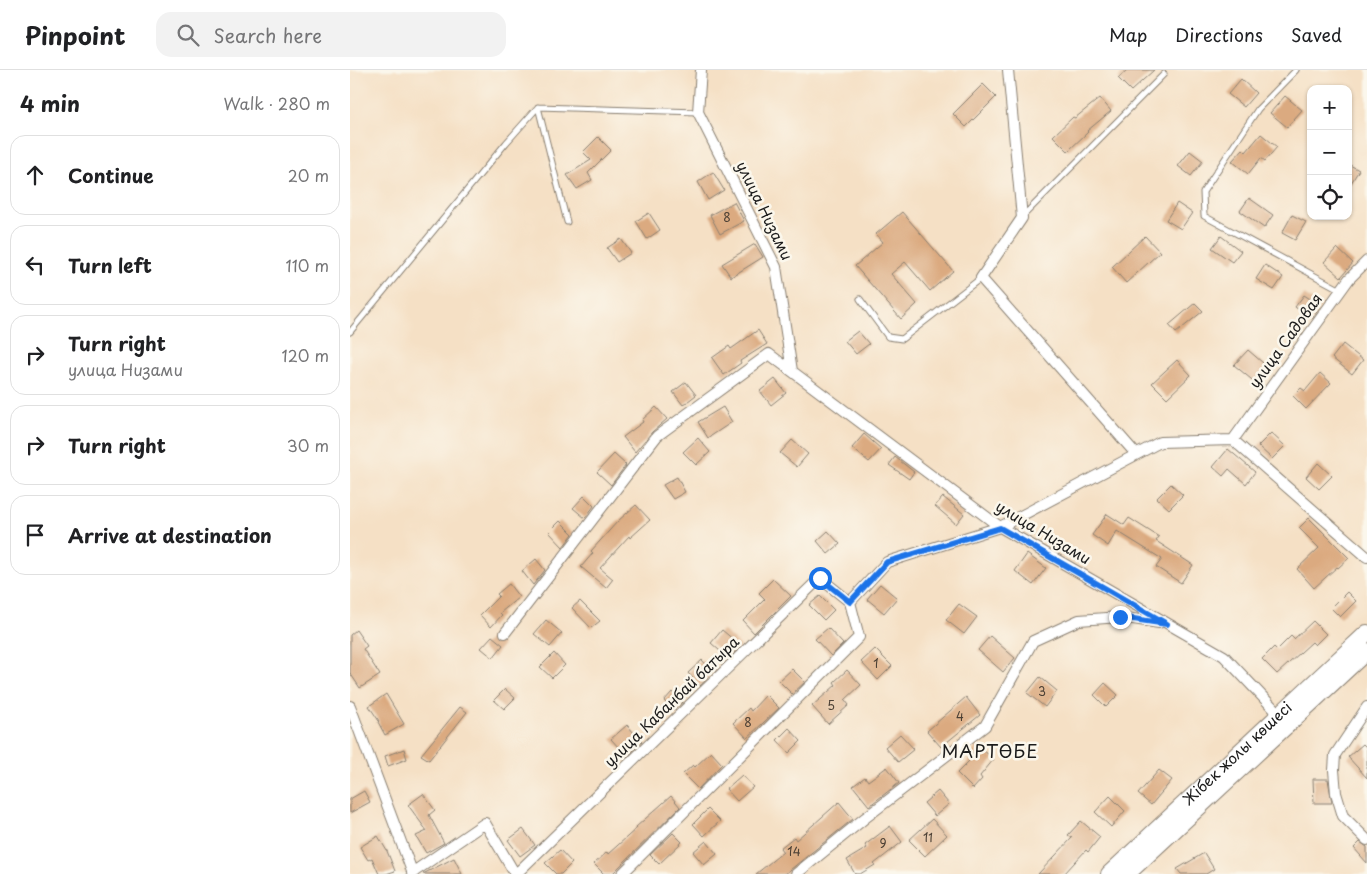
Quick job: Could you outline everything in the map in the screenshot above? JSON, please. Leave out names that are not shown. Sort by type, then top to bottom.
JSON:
[{"type":"main road","name":"Жібек жолы көшесі","points":[[1109,874],[1367,633]]},
{"type":"main road","name":"Жібек жолы көшесі","points":[[1127,874],[1367,651]]},
{"type":"street","points":[[698,112],[701,70]]},
{"type":"street","points":[[1008,70],[1022,218],[981,278],[1136,454]]},
{"type":"street","name":"улица Низами","points":[[698,112],[776,267],[792,371]]},
{"type":"street","name":"улица Садовая","points":[[1233,440],[1349,279],[1367,261]]},
{"type":"street","name":"улица Низами","points":[[505,633],[658,436],[768,354],[1000,528],[1224,656],[1279,714]]},
{"type":"street","points":[[622,874],[859,637],[850,602],[887,562],[1000,528],[1160,442],[1233,440],[1367,557]]},
{"type":"street","name":"улица Кабанбай батыра","points":[[413,874],[485,823],[516,874],[820,578],[850,602]]},
{"type":"street","points":[[796,874],[865,818],[985,726],[1033,641],[1079,620],[1120,617],[1167,624]]},
{"type":"street","points":[[350,706],[413,874]]},
{"type":"street","points":[[1367,707],[1336,755],[1334,770],[1336,793],[1343,816],[1367,840]]},
{"type":"lane","points":[[1296,70],[1258,109],[1203,192],[1204,216],[1341,290]]},
{"type":"lane","points":[[1022,218],[1164,74]]},
{"type":"lane","points":[[538,107],[698,112]]},
{"type":"lane","points":[[538,107],[567,222]]},
{"type":"lane","points":[[350,332],[500,150],[538,107]]},
{"type":"lane","points":[[860,299],[888,337],[902,339],[981,278]]},
{"type":"building","points":[[1127,70],[1154,70],[1131,91],[1118,78]]},
{"type":"building","points":[[1241,79],[1256,93],[1244,107],[1228,94]]},
{"type":"building","points":[[983,84],[996,97],[966,127],[953,114]]},
{"type":"building","points":[[1285,96],[1302,110],[1287,127],[1270,113]]},
{"type":"building","points":[[1100,98],[1111,111],[1087,131],[1068,151],[1053,136],[1073,117],[1075,118]]},
{"type":"building","points":[[1261,134],[1277,147],[1265,161],[1261,158],[1248,174],[1232,161],[1243,149],[1246,152]]},
{"type":"building","points":[[598,137],[611,150],[588,173],[592,180],[577,189],[567,175],[591,160],[583,152]]},
{"type":"building","points":[[1190,151],[1203,161],[1191,176],[1178,166]]},
{"type":"building","points":[[1352,166],[1359,170],[1352,181]]},
{"type":"building","points":[[713,172],[724,190],[708,200],[698,182]]},
{"type":"building","points":[[1249,198],[1273,215],[1264,228],[1240,211]]},
{"type":"building","points":[[734,202],[744,221],[720,234],[710,215]]},
{"type":"building","points":[[1177,203],[1192,213],[1181,229],[1166,220]]},
{"type":"building","points":[[902,212],[953,271],[930,291],[905,262],[891,274],[917,304],[901,319],[855,266],[883,242],[876,234]]},
{"type":"building","points":[[649,213],[660,230],[647,239],[636,221]]},
{"type":"building","points":[[1292,215],[1306,222],[1295,240],[1282,233]]},
{"type":"building","points":[[1145,236],[1160,252],[1126,283],[1112,267]]},
{"type":"building","points":[[1221,236],[1241,251],[1232,262],[1212,248]]},
{"type":"building","points":[[621,239],[631,253],[617,262],[607,248]]},
{"type":"building","points":[[755,244],[763,257],[731,277],[722,264]]},
{"type":"building","points":[[1337,248],[1353,263],[1341,277],[1324,262]]},
{"type":"building","points":[[1265,265],[1283,277],[1274,290],[1256,279]]},
{"type":"building","points":[[1304,295],[1321,306],[1312,319],[1295,307]]},
{"type":"building","points":[[1195,303],[1203,311],[1176,333],[1169,325]]},
{"type":"building","points":[[758,330],[767,344],[740,361],[741,363],[724,375],[712,358],[729,346],[731,349]]},
{"type":"building","points":[[858,331],[869,344],[856,354],[845,341]]},
{"type":"building","points":[[1343,344],[1363,360],[1352,374],[1332,358]]},
{"type":"building","points":[[1248,350],[1270,369],[1257,384],[1234,365]]},
{"type":"building","points":[[1177,360],[1191,375],[1167,398],[1152,383]]},
{"type":"building","points":[[1320,373],[1331,383],[1306,409],[1293,396],[1301,388],[1305,391]]},
{"type":"building","points":[[775,379],[786,393],[771,405],[760,391]]},
{"type":"building","points":[[686,382],[696,395],[683,405],[673,392]]},
{"type":"building","points":[[656,407],[667,419],[652,432],[635,452],[623,437],[643,422],[642,420]]},
{"type":"building","points":[[723,407],[732,422],[708,438],[698,422]]},
{"type":"building","points":[[1271,433],[1285,446],[1272,459],[1258,446]]},
{"type":"building","points":[[864,434],[881,449],[869,462],[852,448]]},
{"type":"building","points":[[698,438],[710,452],[696,465],[683,452]]},
{"type":"building","points":[[792,440],[808,454],[797,467],[780,453]]},
{"type":"building","points":[[1228,449],[1255,472],[1246,484],[1229,469],[1223,476],[1213,467]]},
{"type":"building","points":[[614,454],[626,465],[611,485],[597,472]]},
{"type":"building","points":[[895,457],[914,472],[909,479],[889,465]]},
{"type":"building","points":[[1318,463],[1332,476],[1319,489],[1306,477]]},
{"type":"building","points":[[677,477],[685,492],[673,499],[663,485]]},
{"type":"building","points":[[1171,484],[1183,495],[1169,509],[1157,498]]},
{"type":"building","points":[[584,496],[594,506],[585,518],[573,508]]},
{"type":"building","points":[[943,497],[964,514],[956,524],[935,506]]},
{"type":"building","points":[[636,505],[650,520],[630,538],[629,536],[600,568],[613,579],[606,588],[581,567],[593,553],[591,551],[618,521]]},
{"type":"building","points":[[1107,514],[1124,525],[1129,518],[1159,537],[1156,541],[1193,565],[1181,583],[1156,567],[1162,559],[1117,531],[1108,546],[1092,535]]},
{"type":"building","points":[[1309,518],[1349,558],[1314,588],[1297,569],[1319,548],[1299,528]]},
{"type":"building","points":[[560,521],[573,534],[563,547],[549,532]]},
{"type":"building","points":[[828,531],[840,544],[828,554],[817,541]]},
{"type":"building","points":[[1027,554],[1046,568],[1033,585],[1015,571]]},
{"type":"building","points":[[536,559],[545,570],[533,585],[522,571]]},
{"type":"building","points":[[773,579],[791,596],[754,633],[743,621],[765,599],[759,593]]},
{"type":"building","points":[[509,584],[519,597],[500,613],[502,615],[491,627],[480,615],[499,596],[497,594]]},
{"type":"building","points":[[880,584],[897,598],[884,613],[867,599]]},
{"type":"building","points":[[1347,592],[1356,601],[1340,617],[1331,608]]},
{"type":"building","points":[[820,596],[834,610],[824,620],[809,605]]},
{"type":"building","points":[[580,601],[600,621],[591,628],[572,608]]},
{"type":"building","points":[[959,604],[977,617],[964,634],[946,620]]},
{"type":"building","points":[[546,620],[562,633],[550,647],[534,634]]},
{"type":"building","points":[[1313,621],[1326,634],[1315,645],[1312,642],[1277,674],[1262,659],[1274,647],[1277,650],[1291,636],[1294,639]]},
{"type":"building","points":[[828,628],[843,644],[831,656],[815,639]]},
{"type":"building","points":[[356,630],[367,646],[363,649],[380,675],[360,688],[350,673],[350,635]]},
{"type":"building","points":[[722,630],[741,646],[728,658],[711,643]]},
{"type":"building","points":[[492,636],[503,645],[493,658],[481,648]]},
{"type":"building","points":[[990,636],[1015,658],[1003,672],[978,650]]},
{"type":"building","points":[[875,649],[892,666],[878,680],[861,662]]},
{"type":"building","points":[[554,653],[565,665],[552,678],[540,667]]},
{"type":"building","points":[[702,660],[713,672],[700,686],[688,673]]},
{"type":"building","points":[[792,669],[805,682],[792,694],[779,681]]},
{"type":"building","points":[[847,670],[861,685],[845,700],[849,705],[828,724],[812,706],[836,685],[834,682]]},
{"type":"building","points":[[1040,677],[1057,691],[1045,707],[1027,693]]},
{"type":"building","points":[[1105,683],[1118,695],[1106,707],[1094,695]]},
{"type":"building","points":[[505,689],[515,698],[504,709],[494,700]]},
{"type":"building","points":[[672,692],[683,702],[674,710],[664,701]]},
{"type":"building","points":[[386,694],[404,724],[385,735],[379,721],[369,706]]},
{"type":"building","points":[[766,695],[779,708],[747,738],[733,723],[749,708],[751,711]]},
{"type":"building","points":[[966,697],[980,715],[941,747],[927,731]]},
{"type":"building","points":[[460,707],[467,712],[429,760],[421,755]]},
{"type":"building","points":[[627,725],[642,742],[627,757],[611,739]]},
{"type":"building","points":[[789,728],[801,741],[789,753],[777,740]]},
{"type":"building","points":[[900,734],[914,749],[898,762],[885,747]]},
{"type":"building","points":[[1363,744],[1367,748],[1367,778],[1348,757]]},
{"type":"building","points":[[978,746],[994,759],[980,776],[982,779],[973,789],[957,773],[971,759],[969,757]]},
{"type":"building","points":[[404,749],[407,759],[388,766],[385,756]]},
{"type":"building","points":[[711,752],[722,764],[698,789],[683,774],[693,765],[695,767]]},
{"type":"building","points":[[887,767],[899,783],[869,806],[853,786],[865,777],[868,781]]},
{"type":"building","points":[[1159,770],[1172,780],[1151,805],[1138,794]]},
{"type":"building","points":[[742,775],[753,787],[737,801],[726,789]]},
{"type":"building","points":[[1313,779],[1328,779],[1332,803],[1314,803]]},
{"type":"building","points":[[364,791],[370,802],[350,813],[350,799]]},
{"type":"building","points":[[938,791],[949,804],[935,816],[924,803]]},
{"type":"building","points":[[423,794],[435,810],[429,815],[444,843],[426,853],[416,836],[427,831],[408,805]]},
{"type":"building","points":[[671,796],[680,807],[612,874],[604,874],[594,864],[607,852],[608,854]]},
{"type":"building","points":[[1110,796],[1125,811],[1111,827],[1095,812]]},
{"type":"building","points":[[839,802],[853,819],[785,874],[756,874],[783,852],[780,848],[794,837],[796,840]]},
{"type":"building","points":[[708,809],[720,821],[704,836],[693,824]]},
{"type":"building","points":[[932,819],[947,835],[925,856],[909,840]]},
{"type":"building","points":[[1081,821],[1100,837],[1088,852],[1086,850],[1064,874],[1038,874],[1072,838],[1068,835]]},
{"type":"building","points":[[890,826],[902,842],[875,865],[860,874],[855,874],[847,860],[867,848],[865,845]]},
{"type":"building","points":[[523,829],[535,845],[520,856],[508,840]]},
{"type":"building","points":[[673,833],[682,842],[659,864],[650,855]]},
{"type":"building","points":[[378,836],[387,851],[395,871],[379,874],[372,858],[368,860],[360,847]]},
{"type":"building","points":[[706,841],[717,854],[704,865],[693,852]]},
{"type":"building","points":[[1360,842],[1367,847],[1367,863],[1354,848]]},
{"type":"building","points":[[560,850],[572,863],[561,874],[556,874],[545,863]]},
{"type":"building","points":[[1204,853],[1214,869],[1206,874],[1181,874],[1177,869]]},
{"type":"building","points":[[454,858],[462,874],[423,874]]},
{"type":"district","name":"МАРТӨБЕ","points":[[990,752]]},
{"type":"route","points":[[820,578],[850,602],[887,562],[1000,528],[1167,624],[1120,617]]}]
